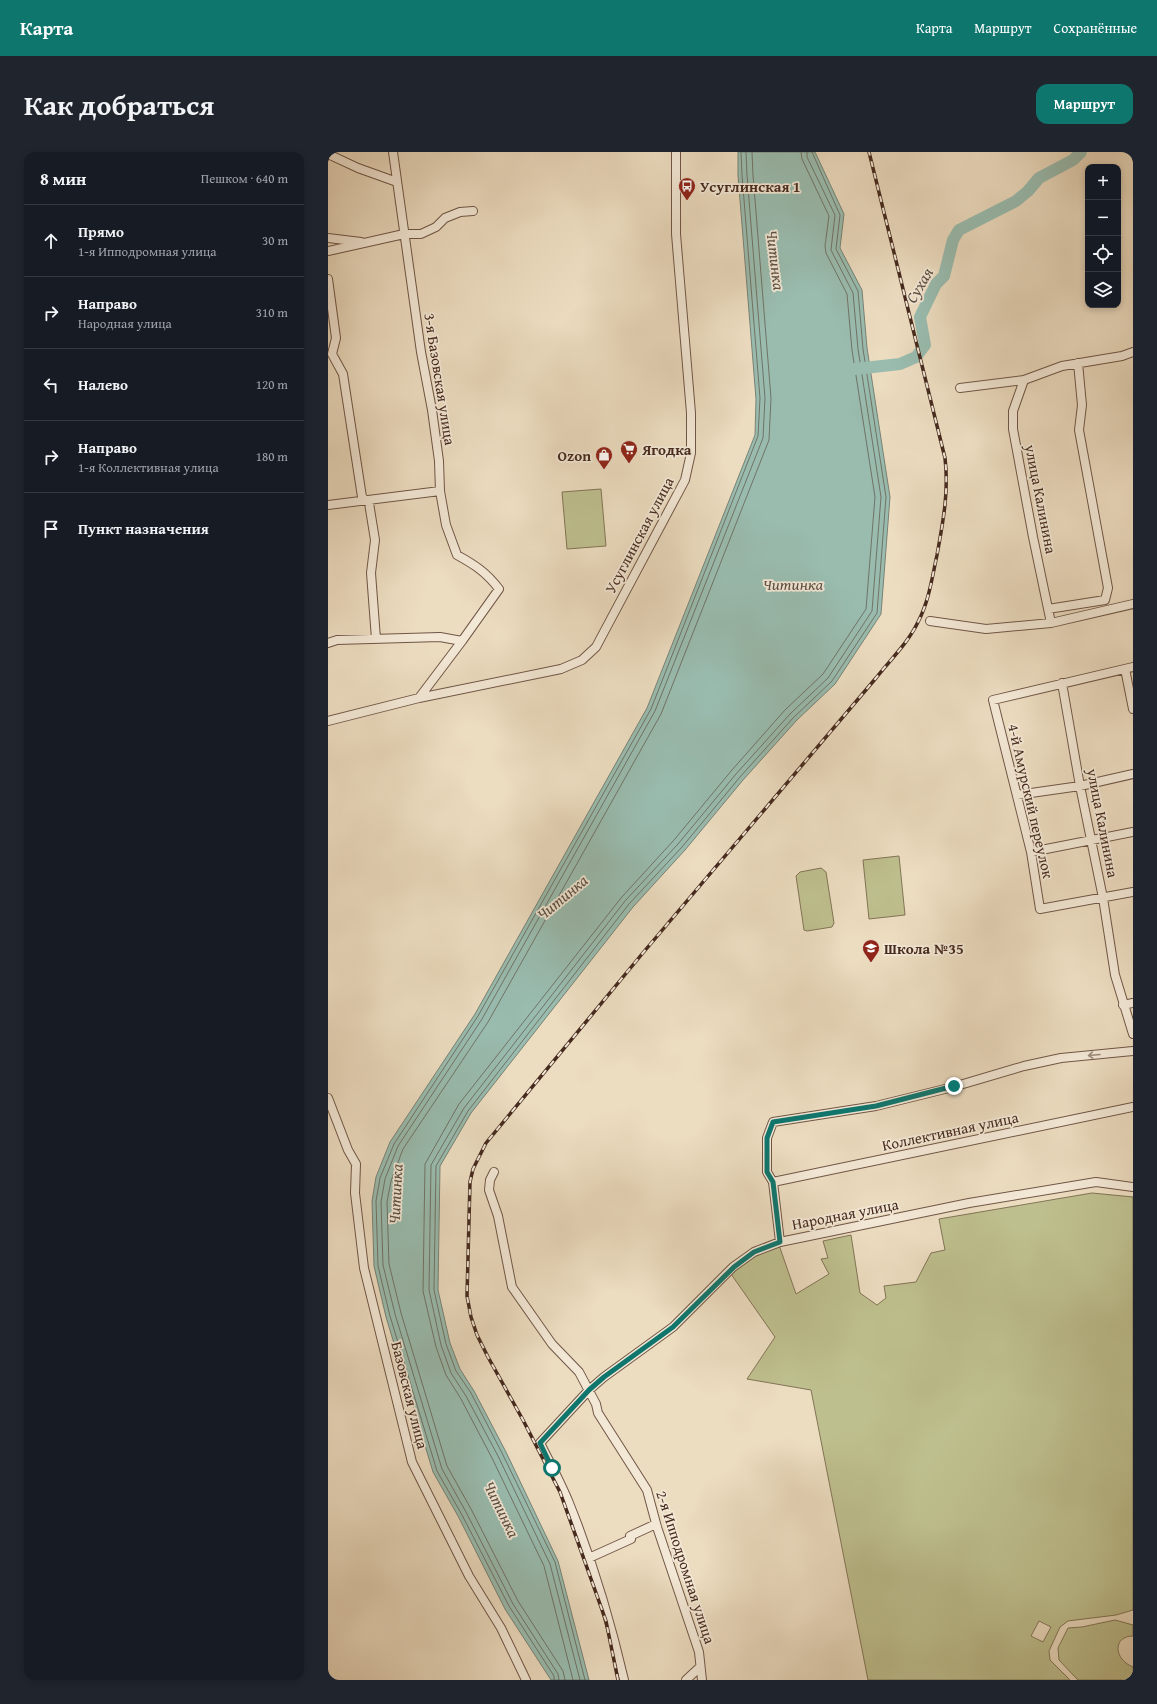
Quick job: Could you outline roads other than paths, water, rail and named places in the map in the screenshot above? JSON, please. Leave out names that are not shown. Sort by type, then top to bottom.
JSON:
[{"type":"street","name":"3-я Базовская улица","points":[[393,152],[421,352],[432,410],[439,461],[440,491],[446,525],[457,555],[477,566],[489,576],[499,589],[462,641]]},
{"type":"street","name":"Усуглинская улица","points":[[328,721],[418,698],[561,669],[582,660],[596,647],[685,480],[691,453],[691,412],[676,234],[676,152]]},
{"type":"street","points":[[328,154],[358,168],[397,182]]},
{"type":"street","points":[[328,251],[404,234],[421,234],[436,227],[445,218],[460,212],[473,211]]},
{"type":"street","points":[[328,238],[365,242]]},
{"type":"street","points":[[328,279],[336,338],[330,354],[343,374],[362,497],[369,503],[375,540],[371,573],[376,639]]},
{"type":"street","points":[[960,388],[1024,380],[1062,366],[1122,356],[1133,352]]},
{"type":"street","points":[[1048,609],[1105,600],[1108,588],[1079,430],[1082,406],[1078,363]]},
{"type":"street","name":"улица Калинина","points":[[1024,380],[1013,411],[1013,429],[1051,623]]},
{"type":"street","points":[[328,505],[440,491]]},
{"type":"street","points":[[930,621],[986,629],[1051,623],[1133,604]]},
{"type":"street","points":[[328,643],[337,640],[440,637],[462,641],[418,698]]},
{"type":"street","points":[[1062,682],[1129,668],[1133,709]]},
{"type":"street","name":"улица Калинина","points":[[1062,682],[1080,786],[1103,898],[1115,975],[1133,1034]]},
{"type":"street","name":"4-й Амурский переулок","points":[[1062,682],[993,700],[1031,852],[1040,909],[1103,898]]},
{"type":"street","points":[[1017,795],[1080,786],[1133,774]]},
{"type":"street","points":[[1031,852],[1133,832]]},
{"type":"street","points":[[1103,898],[1133,892]]},
{"type":"street","points":[[1123,1005],[1133,1003]]},
{"type":"street","points":[[780,1242],[773,1182],[767,1172],[767,1138],[773,1122],[876,1106],[1024,1066],[1062,1058],[1133,1052]]},
{"type":"street","name":"Базовская улица","points":[[328,1098],[348,1150],[356,1164],[355,1193],[364,1268],[412,1462],[469,1576],[501,1628],[526,1680]]},
{"type":"street","name":"Коллективная улица","points":[[773,1182],[1133,1107]]},
{"type":"street","name":"2-я Ипподромная улица","points":[[494,1172],[490,1180],[489,1190],[498,1216],[512,1287],[552,1344],[579,1372],[596,1404],[598,1413],[647,1490],[656,1524],[699,1652],[702,1680]]},
{"type":"street","name":"Народная улица","points":[[589,1558],[569,1502],[540,1443],[589,1390],[604,1377],[673,1327],[734,1267],[754,1252],[780,1242],[969,1204],[1096,1182],[1133,1187]]},
{"type":"street","points":[[624,1680],[611,1623],[589,1558],[631,1539],[630,1536],[656,1524]]},
{"type":"street","points":[[686,1680],[700,1667]]},
{"type":"water","name":"Читинка","points":[[738,152],[815,152],[844,214],[840,248],[862,290],[867,348],[890,497],[881,614],[835,684],[797,720],[743,780],[685,850],[633,907],[471,1113],[440,1166],[438,1290],[450,1343],[460,1369],[474,1391],[506,1452],[558,1561],[589,1680],[551,1680],[505,1609],[458,1516],[433,1472],[386,1317],[374,1266],[372,1201],[376,1177],[390,1142],[475,1014],[647,708],[755,435],[756,399],[738,175]]},
{"type":"waterway","name":"Сухая","points":[[855,369],[900,364],[916,357],[925,345],[920,317],[936,284],[944,276],[953,240],[959,230],[1016,201],[1028,191],[1039,178],[1073,160],[1081,152]]},
{"type":"railway","points":[[618,1680],[606,1621],[560,1492],[523,1420],[488,1357],[477,1335],[471,1317],[467,1296],[470,1182],[473,1169],[486,1143],[642,954],[898,651],[914,630],[922,614],[932,581],[943,519],[946,495],[945,458],[869,152]]},
{"type":"place","name":"Усуглинская 1","points":[[687,201]]},
{"type":"place","name":"Ягодка","points":[[629,464]]},
{"type":"place","name":"Ozon","points":[[604,470]]},
{"type":"place","name":"Школа №35","points":[[871,963]]}]
